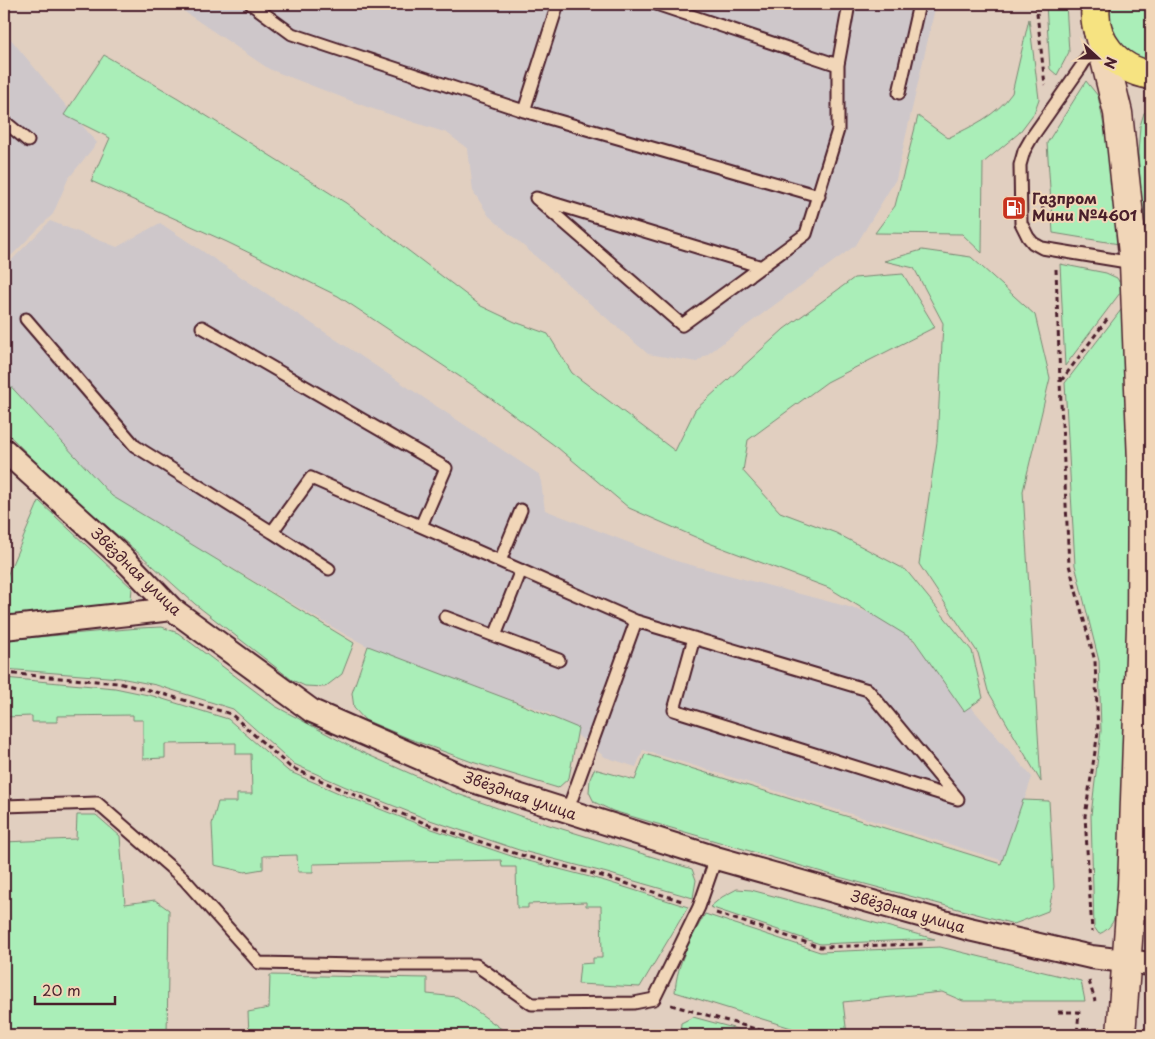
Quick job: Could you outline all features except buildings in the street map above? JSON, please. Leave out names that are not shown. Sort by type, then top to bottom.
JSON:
[{"type":"main road","points":[[1095,9],[1106,48],[1119,62],[1138,73],[1151,75]]},
{"type":"main road","points":[[1095,9],[1118,113],[1134,272],[1142,462],[1142,627],[1132,886],[1139,962],[1121,1035]]},
{"type":"street","name":"Звёздная улица","points":[[4,450],[123,558],[172,609],[312,711],[470,780],[716,858],[968,929],[1091,957],[1139,962]]},
{"type":"street","points":[[4,628],[172,609]]},
{"type":"lane","points":[[251,4],[292,34],[524,110],[819,196]]},
{"type":"lane","points":[[524,110],[558,4]]},
{"type":"lane","points":[[656,4],[838,65]]},
{"type":"lane","points":[[762,266],[536,198],[682,325],[806,234],[838,130],[838,65],[849,4]]},
{"type":"lane","points":[[899,93],[918,6],[906,4]]},
{"type":"lane","points":[[1095,9],[1092,49],[1024,151],[1020,165],[1021,224],[1033,243],[1042,248],[1134,272]]},
{"type":"lane","points":[[4,121],[28,141]]},
{"type":"lane","points":[[26,319],[135,446],[329,569]]},
{"type":"lane","points":[[202,328],[446,468],[421,526]]},
{"type":"lane","points":[[272,532],[311,478],[636,621],[694,638],[868,690],[958,799],[674,710],[694,638]]},
{"type":"lane","points":[[500,561],[521,510]]},
{"type":"lane","points":[[495,636],[521,570]]},
{"type":"lane","points":[[445,617],[559,660]]},
{"type":"lane","points":[[567,812],[636,621]]},
{"type":"lane","points":[[4,806],[97,803],[184,879],[259,963],[476,965],[532,1004],[634,1003],[654,999],[699,907],[716,858]]},
{"type":"path","points":[[1036,4],[1048,113]]},
{"type":"path","points":[[1042,196],[1044,234],[1057,251],[1060,382],[1069,565],[1095,661],[1098,732],[1085,816],[1092,936],[1088,978],[1097,1009]]},
{"type":"path","points":[[1060,382],[1134,272]]},
{"type":"path","points":[[4,673],[118,683],[153,691],[231,714],[290,767],[445,830],[517,854],[606,877],[820,946],[931,944]]},
{"type":"path","points":[[654,999],[676,1008],[777,1035]]},
{"type":"path","points":[[1058,1012],[1078,1012],[1077,1035]]},
{"type":"shaded area","points":[[173,4],[936,4],[896,179],[856,245],[697,362],[648,354],[489,216],[473,191],[468,149],[447,133],[367,107],[269,69]]},
{"type":"shaded area","points":[[4,31],[97,143],[68,179],[53,214],[4,263]]},
{"type":"shaded area","points":[[50,221],[117,247],[160,223],[540,475],[545,510],[676,561],[894,619],[1032,777],[1004,861],[643,750],[636,767],[605,757],[549,713],[385,655],[348,636],[113,499],[4,384],[4,268]]},
{"type":"green space","points":[[1046,4],[1066,4],[1069,52],[1057,75],[1050,69]]},
{"type":"green space","points":[[1108,4],[1151,4],[1151,64],[1128,54],[1114,40],[1108,16]]},
{"type":"green space","points":[[1029,19],[1039,99],[1034,113],[1019,133],[983,163],[982,253],[962,234],[875,233],[895,206],[918,116],[948,138],[983,120],[999,108],[1012,93]]},
{"type":"green space","points":[[104,55],[178,98],[346,203],[481,306],[515,322],[548,334],[572,373],[675,451],[695,410],[784,329],[854,278],[903,274],[935,327],[827,382],[748,440],[743,471],[780,512],[836,533],[906,570],[972,651],[983,698],[964,711],[914,640],[829,588],[709,543],[629,508],[558,448],[477,388],[338,296],[227,242],[91,181],[110,138],[64,115]]},
{"type":"green space","points":[[1086,81],[1098,96],[1109,151],[1119,244],[1053,233],[1047,143]]},
{"type":"green space","points":[[1151,109],[1151,334],[1138,153],[1140,126],[1144,113]]},
{"type":"green space","points":[[922,250],[971,257],[1035,315],[1050,378],[1023,491],[1041,782],[988,691],[978,653],[919,564],[937,442],[943,323],[914,268],[884,261]]},
{"type":"green space","points":[[1060,264],[1106,273],[1117,278],[1123,289],[1065,366]]},
{"type":"green space","points":[[1124,306],[1129,550],[1118,906],[1110,926],[1099,934],[1094,927],[1091,815],[1101,731],[1099,661],[1075,565],[1065,383]]},
{"type":"green space","points":[[4,379],[112,496],[354,643],[342,674],[325,687],[305,686],[292,680],[195,604],[55,482],[4,430]]},
{"type":"green space","points":[[39,501],[132,588],[131,600],[122,605],[4,616],[4,583]]},
{"type":"green space","points":[[162,627],[178,633],[275,706],[357,750],[452,792],[520,816],[692,869],[696,880],[693,898],[519,850],[427,819],[346,787],[294,764],[233,709],[156,685],[120,678],[4,669],[4,640]]},
{"type":"green space","points":[[368,646],[513,701],[578,728],[569,778],[558,788],[472,762],[365,720],[354,708],[352,693]]},
{"type":"green space","points":[[4,678],[115,688],[153,696],[228,719],[288,771],[341,794],[426,827],[517,858],[605,881],[688,907],[640,987],[578,984],[580,964],[593,963],[593,958],[602,958],[601,906],[586,906],[586,902],[528,904],[528,908],[517,908],[516,867],[502,867],[501,860],[313,864],[313,872],[298,872],[297,855],[263,856],[263,869],[245,872],[214,865],[212,824],[218,802],[237,802],[237,794],[252,794],[251,754],[236,754],[236,743],[165,744],[165,758],[143,759],[143,720],[133,720],[133,715],[57,716],[57,722],[32,722],[32,716],[4,717]]},
{"type":"green space","points":[[645,754],[1001,864],[1023,800],[1049,801],[1054,887],[1048,911],[1014,924],[839,877],[613,811],[594,802],[589,792],[590,779],[594,769],[635,780]]},
{"type":"green space","points":[[1151,795],[1151,909],[1148,900]]},
{"type":"green space","points":[[77,815],[96,815],[120,836],[125,904],[155,900],[169,910],[167,1035],[4,1035],[4,842],[76,839]]},
{"type":"green space","points":[[737,889],[751,890],[935,939],[820,944],[710,907],[722,897]]},
{"type":"green space","points":[[705,914],[820,952],[940,947],[1081,981],[1085,1001],[963,1001],[942,992],[843,1002],[847,1035],[814,1035],[675,992],[682,961]]},
{"type":"green space","points":[[270,975],[427,978],[427,994],[457,997],[510,1035],[249,1035],[248,1012],[269,1008]]},
{"type":"green space","points":[[693,1017],[759,1035],[680,1035],[681,1023]]},
{"type":"place","name":"Газпром Мини №4601","points":[[1014,208]]}]
